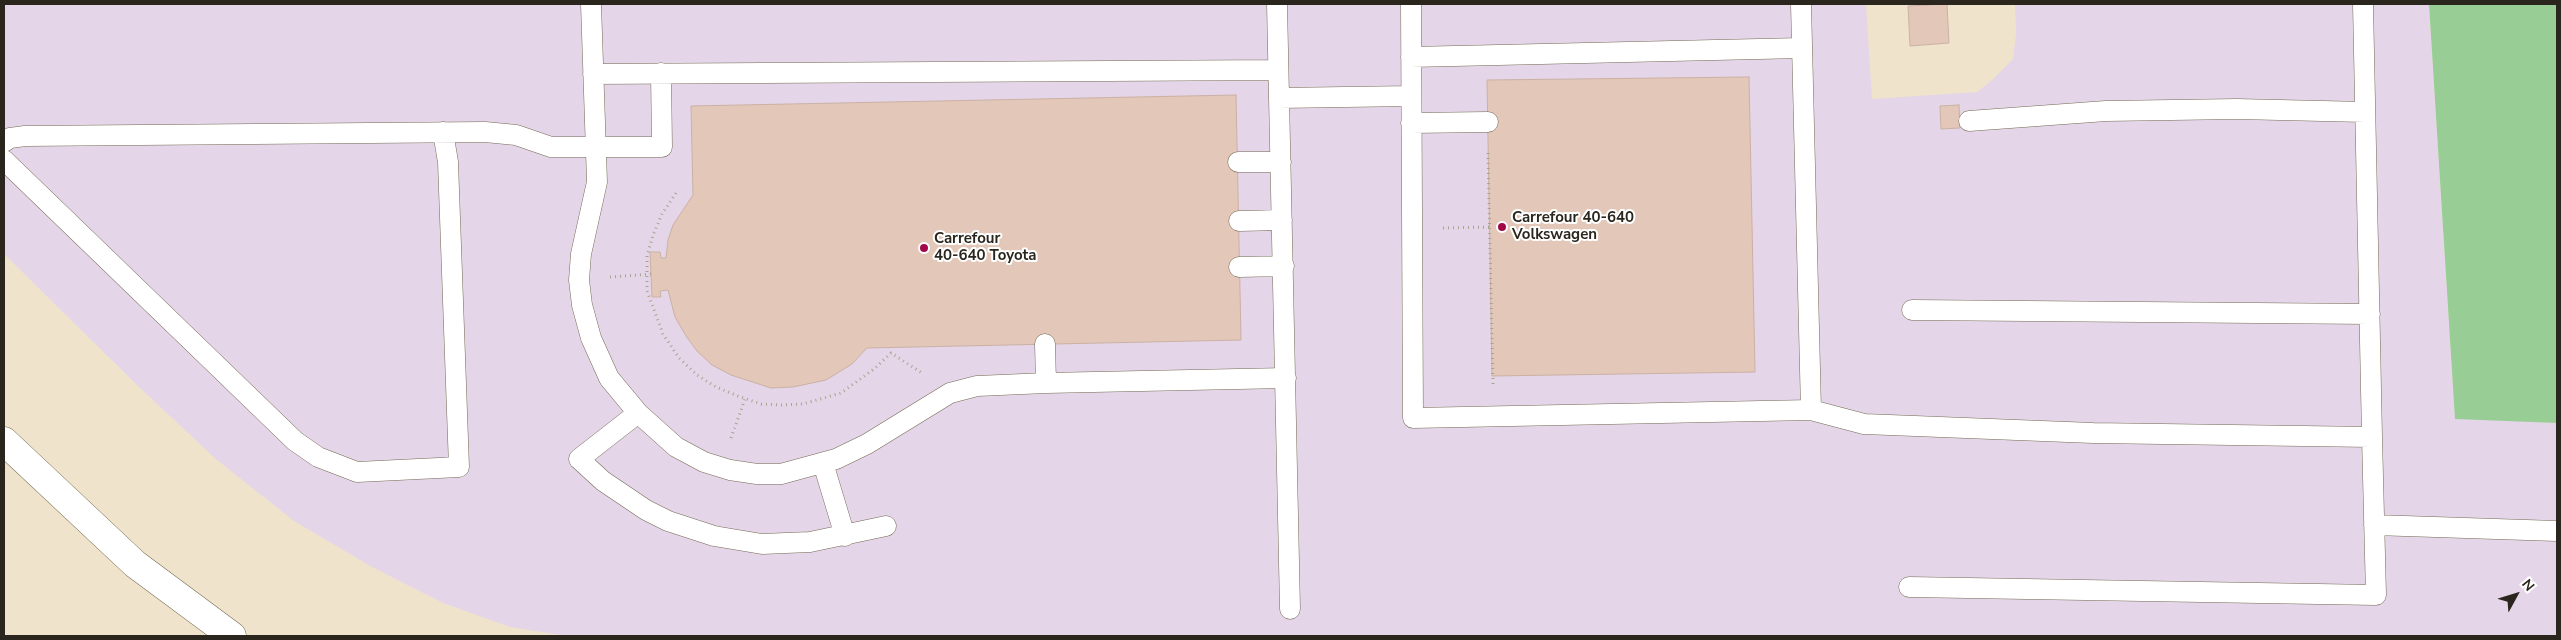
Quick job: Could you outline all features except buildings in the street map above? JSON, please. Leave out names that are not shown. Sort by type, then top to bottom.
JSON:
[{"type":"highway","points":[[4,441],[135,564],[232,636]]},
{"type":"lane","points":[[591,4],[597,182],[581,254],[580,280],[582,304],[591,338],[604,369],[620,393],[638,414],[676,447],[704,462],[721,467],[757,474],[781,474],[823,463],[867,444],[950,393],[993,384],[1286,378]]},
{"type":"lane","points":[[1277,4],[1290,608]]},
{"type":"lane","points":[[1411,4],[1413,418],[1811,410],[1864,424],[2093,432],[2372,437]]},
{"type":"lane","points":[[1801,4],[1811,410]]},
{"type":"lane","points":[[1909,587],[2376,595],[2363,4]]},
{"type":"lane","points":[[1411,57],[1802,48]]},
{"type":"lane","points":[[593,74],[1278,70]]},
{"type":"lane","points":[[4,142],[10,138],[25,136],[502,132],[552,146],[662,148],[661,73]]},
{"type":"lane","points":[[1279,98],[1411,96]]},
{"type":"lane","points":[[1969,121],[2106,111],[2237,109],[2366,112]]},
{"type":"lane","points":[[1411,123],[1488,122]]},
{"type":"lane","points":[[4,160],[295,440],[318,457],[357,472],[459,466],[448,162],[443,132]]},
{"type":"lane","points":[[1238,162],[1281,162]]},
{"type":"lane","points":[[1239,221],[1282,220]]},
{"type":"lane","points":[[1240,267],[1284,266]]},
{"type":"lane","points":[[1912,310],[2370,314]]},
{"type":"lane","points":[[1045,344],[1046,382]]},
{"type":"lane","points":[[638,414],[579,459],[603,481],[646,510],[691,529],[738,541],[786,544],[845,536],[886,526]]},
{"type":"lane","points":[[823,463],[845,536]]},
{"type":"lane","points":[[2374,524],[2557,531]]},
{"type":"path","points":[[1488,150],[1493,386]]},
{"type":"path","points":[[676,193],[662,214],[646,256],[647,291],[663,334],[679,358],[697,375],[716,388],[745,399],[781,406],[823,400],[841,393],[891,353],[927,376]]},
{"type":"path","points":[[1412,228],[1490,227]]},
{"type":"path","points":[[646,272],[651,274]]},
{"type":"path","points":[[721,467],[745,399]]},
{"type":"shaded area","points":[[4,4],[1866,4],[1872,99],[1977,92],[2013,59],[2016,34],[2015,4],[2429,4],[2455,418],[2557,423],[2557,636],[566,636],[510,627],[443,603],[372,567],[294,521],[217,460],[141,389],[4,254]]},
{"type":"green space","points":[[2429,4],[2557,4],[2557,423],[2455,419]]},
{"type":"place","name":"Carrefour 40-640 Volkswagen","points":[[1502,227]]},
{"type":"place","name":"Carrefour 40-640 Toyota","points":[[924,248]]}]
